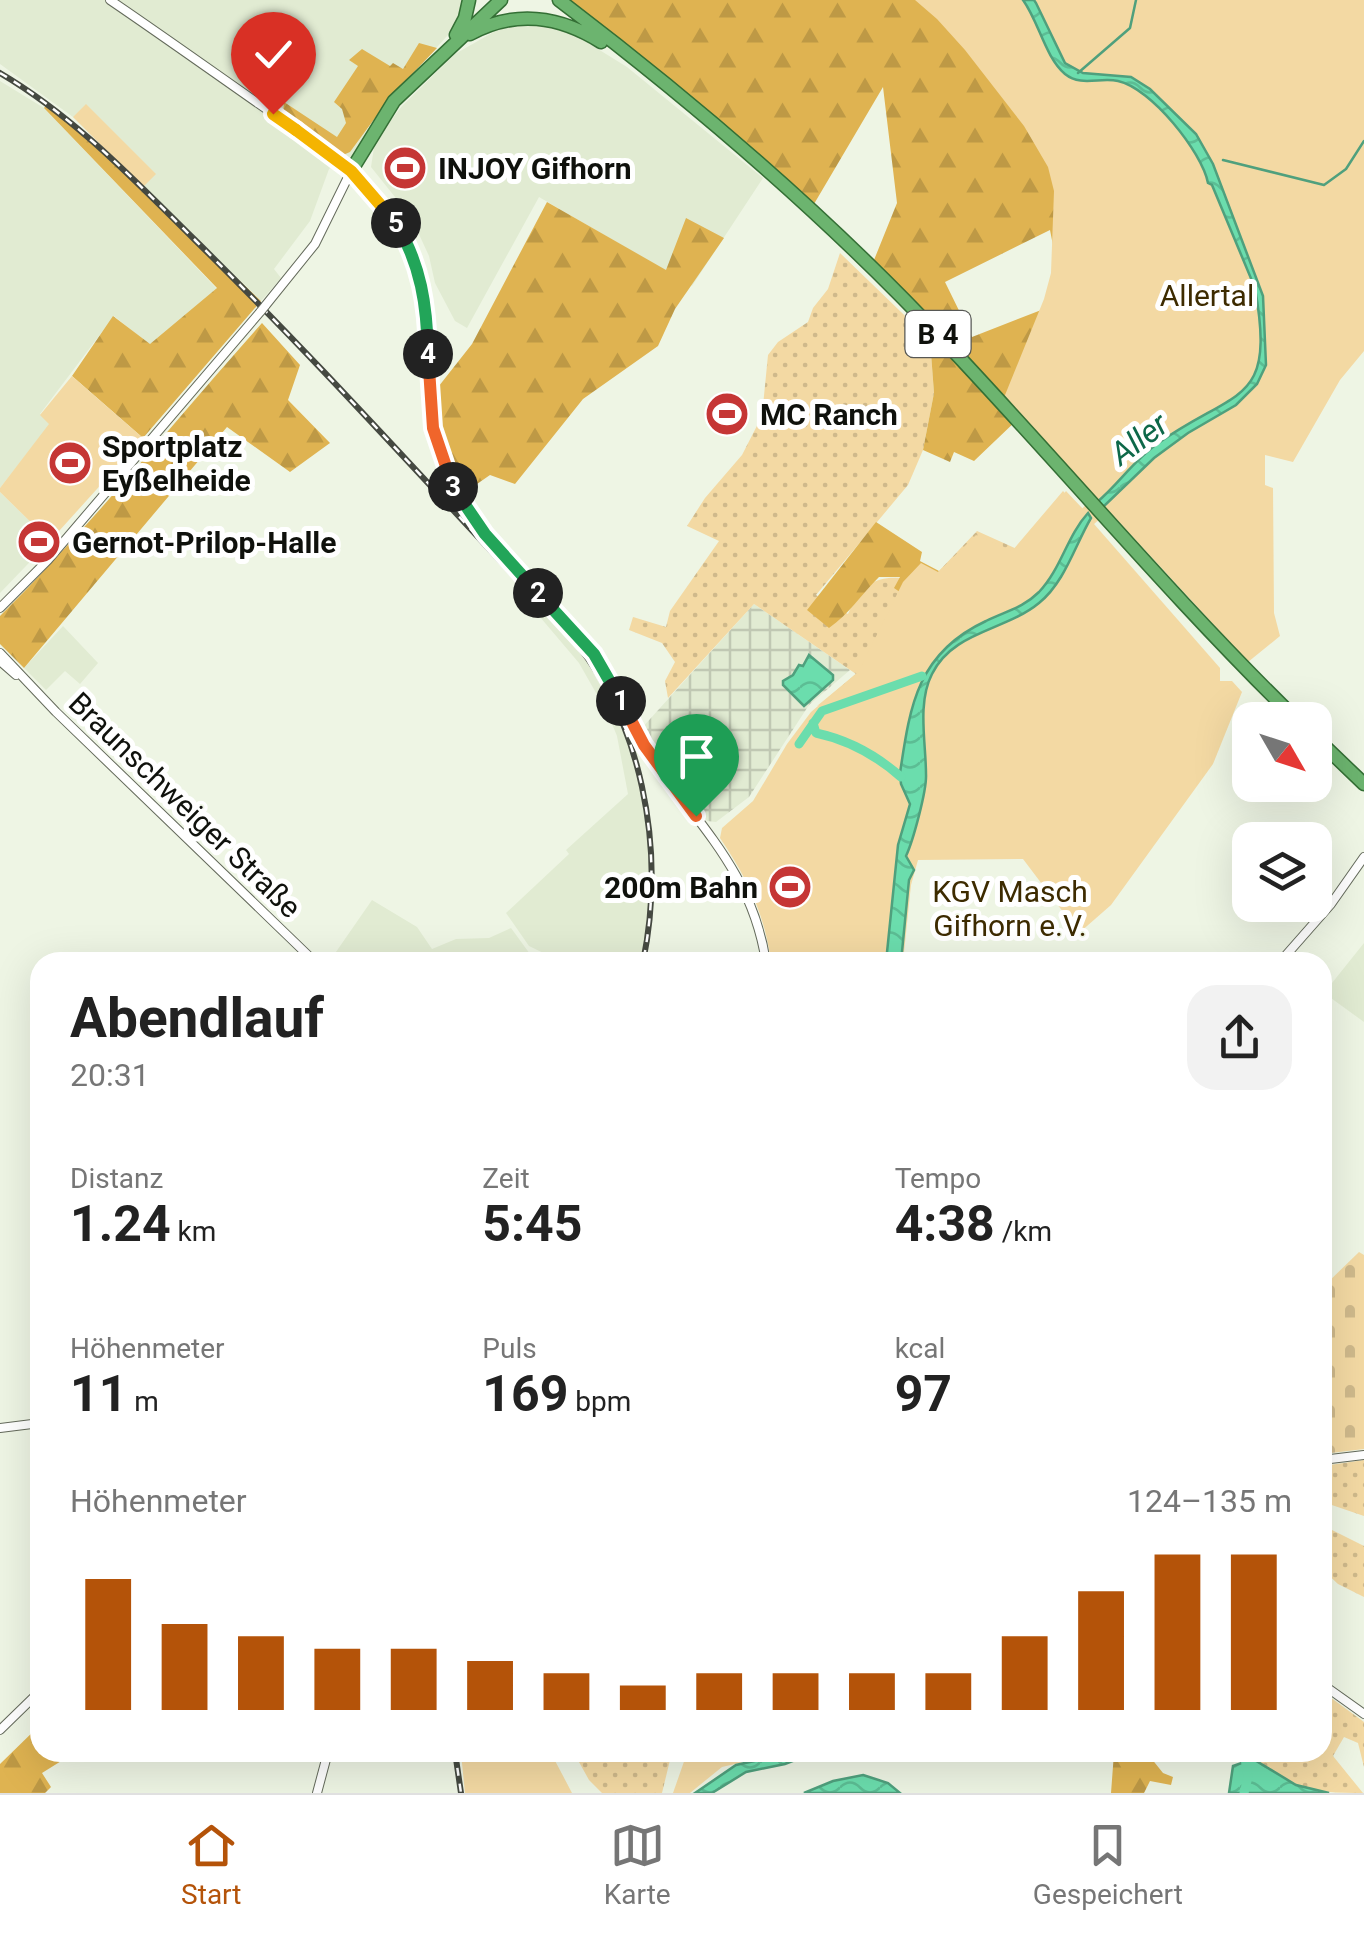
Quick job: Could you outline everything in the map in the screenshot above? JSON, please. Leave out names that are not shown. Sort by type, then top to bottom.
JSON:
[{"type":"highway","points":[[439,55],[460,29],[469,0]]},
{"type":"highway","points":[[351,171],[394,100],[500,0]]},
{"type":"highway","name":"B 4","points":[[550,0],[771,180],[872,276],[1280,702]]},
{"type":"highway","name":"B 4","points":[[559,0],[679,95],[804,204],[944,340],[1088,504]]},
{"type":"highway","points":[[439,55],[483,28],[526,18],[571,24],[615,50]]},
{"type":"highway","name":"B 4","points":[[1102,518],[1197,628],[1270,702]]},
{"type":"highway","points":[[1332,757],[1364,793]]},
{"type":"highway","points":[[1332,761],[1364,784]]},
{"type":"street","points":[[110,0],[351,171],[396,223],[420,275],[428,320],[431,415],[453,486],[485,534],[600,663],[644,745],[742,882],[758,923],[764,952]]},
{"type":"street","points":[[0,605],[55,548],[315,244],[351,171]]},
{"type":"street","name":"Braunschweiger Straße","points":[[0,653],[305,952]]},
{"type":"street","name":"Braunschweiger Straße","points":[[0,661],[24,680]]},
{"type":"street","points":[[1289,952],[1331,904],[1364,857]]},
{"type":"street","points":[[0,1428],[30,1424]]},
{"type":"street","points":[[1332,1459],[1364,1455]]},
{"type":"street","points":[[1332,1690],[1364,1711]]},
{"type":"street","points":[[0,1730],[30,1701]]},
{"type":"street","points":[[317,1793],[325,1762]]},
{"type":"shaded area","points":[[0,0],[462,0],[457,25],[372,119],[353,156],[329,169],[310,221],[274,269],[281,278],[261,301],[73,117],[0,64]]},
{"type":"shaded area","points":[[536,22],[572,33],[627,67],[763,178],[692,286],[539,197],[467,328],[455,321],[435,283],[429,256],[411,217],[371,167],[375,141],[402,106],[455,54],[499,29]]},
{"type":"shaded area","points":[[0,81],[44,108],[217,289],[150,345],[114,316],[40,414],[50,424],[0,488]]},
{"type":"shaded area","points":[[0,492],[50,541],[0,593]]},
{"type":"shaded area","points":[[754,604],[850,670],[809,705],[749,797],[716,822],[707,821],[641,729]]},
{"type":"shaded area","points":[[548,608],[607,684],[635,745],[650,835],[652,897],[647,952],[541,952],[529,946],[506,913],[569,854],[566,850],[628,794],[617,736],[608,714],[579,663],[540,617]]},
{"type":"shaded area","points":[[63,626],[98,663],[80,684],[65,671],[46,690],[24,668]]},
{"type":"shaded area","points":[[372,900],[417,927],[432,949],[456,939],[489,938],[511,928],[529,952],[336,952]]},
{"type":"shaded area","points":[[1364,943],[1364,1022],[1332,999],[1332,983]]},
{"type":"green space","points":[[563,0],[945,0],[1080,190],[1061,286],[1050,230],[945,282],[972,337],[1049,307],[1020,417],[974,461],[954,452],[950,462],[923,450],[934,393],[930,340],[935,325],[874,260],[897,203],[883,87],[814,204]]},
{"type":"green space","name":"Allertal","points":[[915,0],[1364,0],[1364,351],[1340,380],[1293,462],[1265,455],[1265,485],[1273,488],[1274,613],[1280,636],[1248,662],[1109,511],[1094,524],[1220,668],[1220,681],[1232,681],[1242,692],[1238,702],[1232,702],[1232,717],[1213,764],[1111,905],[1079,933],[1023,859],[918,860],[911,885],[904,952],[769,952],[759,912],[720,838],[722,828],[753,801],[811,712],[859,671],[903,582],[921,563],[938,572],[976,535],[1012,551],[1063,491],[1081,510],[1093,497],[1003,400],[1051,273],[1054,191],[1048,167],[1024,126],[965,50]]},
{"type":"green space","points":[[419,43],[437,48],[392,95],[350,152],[343,155],[283,114],[284,102],[337,137],[346,123],[342,109],[334,102],[358,66],[349,60],[362,49],[390,66],[393,63],[403,69]]},
{"type":"green space","points":[[47,104],[71,122],[261,301],[143,438],[72,376],[113,316],[150,344],[217,288],[44,108]]},
{"type":"green space","points":[[86,104],[156,174],[143,187],[73,117]]},
{"type":"green space","points":[[547,202],[666,270],[686,218],[724,238],[675,309],[658,346],[583,399],[515,484],[490,475],[464,493],[444,444],[435,391],[472,344]]},
{"type":"green space","points":[[840,253],[930,340],[934,393],[923,450],[908,485],[816,595],[848,614],[864,589],[883,579],[933,583],[939,571],[977,531],[1019,550],[1066,491],[1083,509],[917,673],[817,706],[856,674],[754,604],[668,698],[665,681],[675,662],[662,643],[629,630],[633,617],[666,627],[670,611],[719,541],[687,526],[742,455],[762,416],[768,355],[778,342],[808,322],[828,289]]},
{"type":"green space","points":[[262,323],[300,365],[288,400],[330,443],[290,472],[227,427],[24,668],[0,644],[0,616],[101,509]]},
{"type":"green space","name":"Sportplatz Eyßelheide","points":[[72,376],[143,438],[50,541],[0,488],[49,424],[40,415]]},
{"type":"green space","points":[[876,522],[922,552],[920,561],[939,571],[933,583],[907,597],[894,588],[900,577],[879,577],[829,628],[807,610]]},
{"type":"green space","points":[[1359,1252],[1364,1255],[1364,1449],[1332,1453],[1332,1278]]},
{"type":"green space","points":[[1364,1460],[1364,1516],[1332,1505],[1332,1465]]},
{"type":"green space","points":[[1332,1530],[1364,1546],[1364,1597],[1332,1578]]},
{"type":"green space","points":[[1332,1699],[1364,1722],[1364,1767],[1358,1743],[1344,1737],[1333,1756],[1363,1793],[1310,1789],[1242,1763],[1332,1762]]},
{"type":"green space","points":[[30,1735],[30,1762],[60,1762],[42,1773],[51,1787],[45,1793],[0,1793],[0,1764]]},
{"type":"green space","points":[[462,1762],[556,1762],[572,1793],[465,1793]]},
{"type":"green space","points":[[579,1762],[670,1762],[662,1793],[602,1793]]},
{"type":"green space","points":[[684,1762],[743,1762],[722,1767],[690,1793],[673,1793]]},
{"type":"green space","points":[[1113,1762],[1154,1762],[1163,1773],[1173,1777],[1171,1785],[1150,1781],[1144,1793],[1111,1793]]},
{"type":"water","points":[[1023,0],[1034,0],[1065,63],[1083,73],[1131,77],[1150,89],[1196,134],[1213,164],[1263,296],[1266,365],[1257,384],[1236,405],[1154,458],[1101,509],[1096,503],[1148,451],[1229,401],[1254,375],[1260,355],[1255,288],[1212,185],[1186,139],[1159,108],[1131,86],[1111,80],[1078,80],[1065,74],[1052,58]]},
{"type":"water","points":[[1088,513],[1091,518],[1063,574],[1048,594],[1026,612],[953,649],[941,660],[927,685],[926,782],[906,856],[914,870],[909,880],[902,952],[887,952],[898,845],[910,804],[900,773],[908,725],[921,684],[931,665],[963,634],[1020,606],[1039,592]]},
{"type":"water","points":[[809,655],[833,675],[833,680],[804,706],[783,681],[799,665],[803,666]]},
{"type":"water","points":[[790,1762],[746,1772],[712,1793],[695,1793],[736,1765]]},
{"type":"water","points":[[1258,1762],[1296,1785],[1329,1793],[1229,1793],[1233,1766]]},
{"type":"water","points":[[863,1775],[888,1783],[900,1793],[804,1793],[833,1781]]},
{"type":"waterway","points":[[1078,73],[1130,28],[1136,0]]},
{"type":"waterway","points":[[1223,160],[1324,185],[1346,169],[1364,141]]},
{"type":"waterway","points":[[799,744],[822,711],[922,676]]},
{"type":"waterway","points":[[813,723],[816,733],[861,749],[901,777]]},
{"type":"waterway","points":[[1244,1793],[1248,1777],[1246,1762]]},
{"type":"railway","points":[[0,73],[78,129],[195,240],[382,434],[592,664],[630,743],[642,786],[651,875],[644,952]]},
{"type":"railway","points":[[456,1762],[461,1793]]},
{"type":"place","name":"INJOY Gifhorn","points":[[405,168]]},
{"type":"place","name":"MC Ranch","points":[[727,414]]},
{"type":"place","name":"Sportplatz Eyßelheide","points":[[70,463]]},
{"type":"place","name":"Gernot-Prilop-Halle","points":[[39,542]]},
{"type":"place","name":"200m Bahn","points":[[790,887]]},
{"type":"route","points":[[273,114],[351,171],[388,211],[402,234],[416,262],[426,303],[431,415],[436,442],[453,486],[485,534],[600,663],[650,754],[696,816]]},
{"type":"water label","name":"Aller","points":[[1139,439]]},
{"type":"park label","name":"KGV Masch Gifhorn e.V.","points":[[1010,908]]}]
